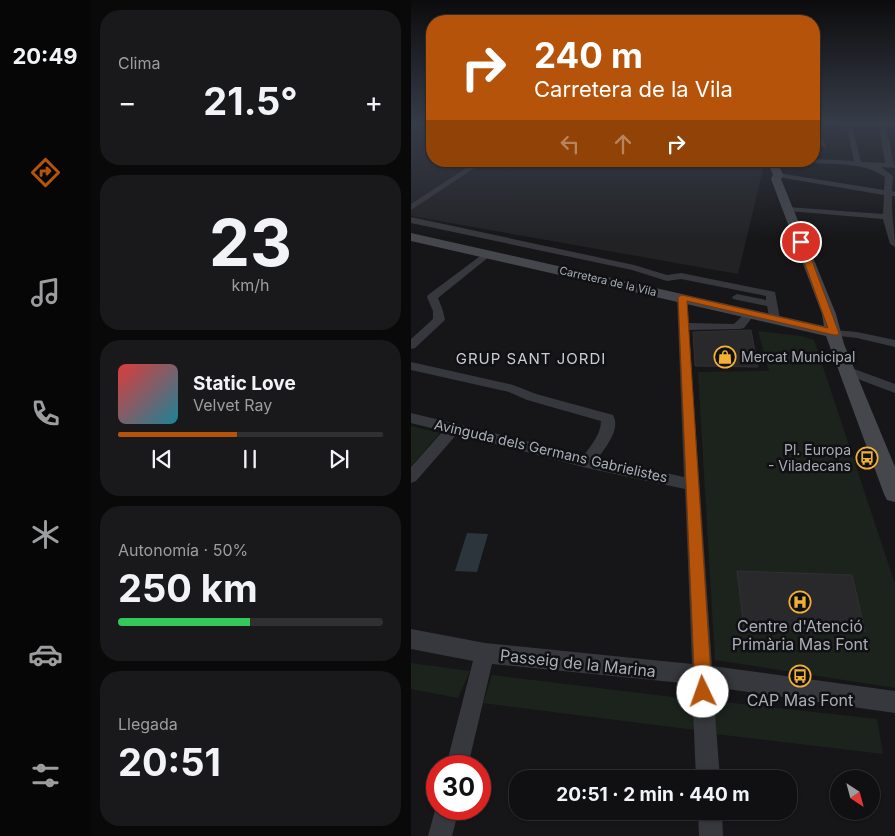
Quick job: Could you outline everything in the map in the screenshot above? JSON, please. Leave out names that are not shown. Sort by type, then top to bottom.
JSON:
[{"type":"street","points":[[858,163],[892,166]]},
{"type":"street","points":[[858,163],[874,166],[889,176],[891,194],[887,217],[895,244]]},
{"type":"street","points":[[411,208],[474,167]]},
{"type":"street","points":[[775,167],[778,175],[776,179],[834,333],[836,344],[895,494]]},
{"type":"street","points":[[778,175],[891,194]]},
{"type":"street","points":[[788,209],[887,217]]},
{"type":"street","name":"Carretera de la Vila","points":[[411,220],[634,268],[667,278],[673,284],[772,306],[834,333]]},
{"type":"street","name":"Carretera de la Vila","points":[[411,237],[682,297],[750,314],[772,306]]},
{"type":"street","points":[[411,345],[439,320],[432,297],[487,254]]},
{"type":"street","points":[[682,297],[707,770]]},
{"type":"street","points":[[684,326],[735,327],[740,326],[750,314]]},
{"type":"street","points":[[834,333],[857,335],[895,344]]},
{"type":"street","points":[[411,366],[513,388],[532,396],[608,418],[610,422],[587,462]]},
{"type":"street","points":[[846,370],[895,389]]},
{"type":"street","name":"Avinguda dels Germans Gabrielistes","points":[[411,418],[587,462],[691,484]]},
{"type":"street","points":[[411,477],[454,428]]},
{"type":"street","name":"Passeig de la Marina","points":[[411,639],[485,653],[702,675],[895,702]]},
{"type":"street","points":[[460,755],[485,653]]},
{"type":"street","points":[[440,836],[444,820]]},
{"type":"street","points":[[710,820],[711,836]]},
{"type":"shaded area","points":[[411,163],[426,163],[426,167],[764,167],[738,274],[411,216]]},
{"type":"shaded area","points":[[758,331],[801,336],[814,340],[895,584],[895,688],[715,660],[698,372],[769,371]]},
{"type":"shaded area","points":[[411,426],[440,433],[411,466]]},
{"type":"shaded area","points":[[467,533],[488,534],[477,572],[455,571]]},
{"type":"shaded area","points":[[411,663],[470,671],[458,698],[411,689]]},
{"type":"shaded area","points":[[492,675],[697,700],[695,730],[483,703]]},
{"type":"shaded area","points":[[715,701],[877,719],[883,754],[715,734]]},
{"type":"building","name":"Mercat Municipal","points":[[751,330],[758,367],[695,366],[693,332]]},
{"type":"building","name":"Centre d'Atenció Primària Mas Font","points":[[737,571],[852,575],[865,631],[744,628]]},
{"type":"place","name":"Mercat Municipal","points":[[725,357]]},
{"type":"place","name":"Pl. Europa - Viladecans","points":[[867,458]]},
{"type":"place","name":"Centre d'Atenció Primària Mas Font","points":[[800,602]]},
{"type":"place","name":"CAP Mas Font","points":[[800,676]]},
{"type":"district","name":"GRUP SANT JORDI","points":[[531,359]]},
{"type":"route","points":[[703,692],[682,297],[834,333],[829,314],[801,242]]}]
